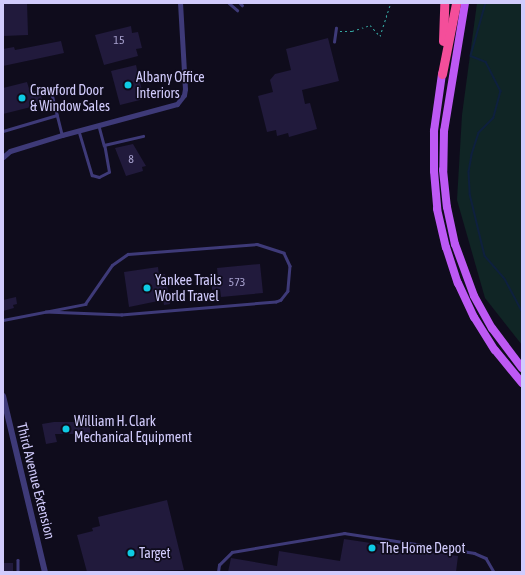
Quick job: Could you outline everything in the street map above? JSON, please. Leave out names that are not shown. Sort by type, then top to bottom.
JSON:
[{"type":"highway","points":[[442,74],[444,3]]},
{"type":"highway","points":[[442,74],[456,3]]},
{"type":"main road","points":[[465,3],[444,131],[443,170],[447,207],[455,244],[474,296],[492,328],[522,368]]},
{"type":"main road","points":[[442,74],[434,130],[434,171],[437,209],[446,247],[458,283],[474,316],[495,350],[522,383]]},
{"type":"street","points":[[3,157],[10,151],[62,135],[173,106],[181,100],[185,89],[185,69],[180,3]]},
{"type":"street","points":[[3,150],[10,151]]},
{"type":"street","name":"Third Avenue Extension","points":[[3,396],[5,410],[46,572]]},
{"type":"lane","points":[[229,3],[237,10]]},
{"type":"lane","points":[[334,42],[335,29]]},
{"type":"lane","points":[[51,90],[62,135]]},
{"type":"lane","points":[[3,131],[57,115]]},
{"type":"lane","points":[[79,131],[92,175],[99,177],[109,172],[99,126]]},
{"type":"lane","points":[[104,145],[143,136]]},
{"type":"lane","points":[[3,320],[85,304],[112,265],[128,254],[257,244],[284,253],[290,266],[288,291],[282,300],[276,302],[122,315],[46,312]]},
{"type":"lane","points":[[218,572],[219,565],[232,552],[344,534],[474,553],[486,558],[494,572]]},
{"type":"lane","points":[[18,560],[18,572]]},
{"type":"path","points":[[335,29],[352,31],[370,25],[380,36],[391,3]]},
{"type":"green space","points":[[477,3],[522,3],[522,345],[485,298],[457,200],[462,115]]},
{"type":"building","points":[[3,3],[27,3],[28,35],[3,36]]},
{"type":"building","points":[[131,26],[132,33],[138,32],[142,48],[136,49],[138,56],[104,65],[95,35]]},
{"type":"building","points":[[328,38],[339,81],[302,90],[305,104],[310,103],[317,129],[289,137],[288,133],[277,136],[276,130],[267,132],[258,96],[273,92],[270,80],[275,74],[291,70],[286,49]]},
{"type":"building","points":[[61,41],[64,53],[3,66],[3,49],[14,47],[15,50]]},
{"type":"building","name":"Albany Office Interiors","points":[[136,65],[144,99],[120,105],[111,71]]},
{"type":"building","name":"Crawford Door & Window Sales","points":[[27,82],[30,92],[40,90],[43,104],[3,114],[3,88]]},
{"type":"building","points":[[133,144],[146,166],[142,167],[143,171],[126,176],[115,148]]},
{"type":"building","points":[[260,264],[263,293],[221,297],[220,289],[212,290],[211,277],[218,277],[217,268]]},
{"type":"building","name":"Yankee Trails World Travel","points":[[158,267],[159,275],[165,274],[170,304],[164,305],[163,300],[129,307],[124,272]]},
{"type":"building","points":[[16,297],[17,304],[13,305],[14,308],[3,311],[3,300]]},
{"type":"building","name":"William H. Clark Mechanical Equipment","points":[[54,422],[90,422],[90,434],[55,434],[57,442],[46,444],[42,424]]},
{"type":"building","name":"Target","points":[[167,500],[184,570],[87,572],[77,535],[93,531],[92,528],[100,526],[98,517]]},
{"type":"building","name":"The Home Depot","points":[[344,539],[458,556],[456,572],[228,572],[231,558],[277,566],[279,551],[340,561]]},
{"type":"building","points":[[3,563],[13,563],[13,572],[3,572]]},
{"type":"waterway","points":[[486,3],[471,56],[486,62],[501,91],[494,118],[479,133],[472,155],[469,172],[470,194],[485,256],[505,279],[522,311]]},
{"type":"place","name":"Albany Office Interiors","points":[[128,85]]},
{"type":"place","name":"Crawford Door & Window Sales","points":[[22,98]]},
{"type":"place","name":"Yankee Trails World Travel","points":[[147,288]]},
{"type":"place","name":"William H. Clark Mechanical Equipment","points":[[66,429]]},
{"type":"place","name":"The Home Depot","points":[[372,548]]},
{"type":"place","name":"Target","points":[[131,553]]}]
